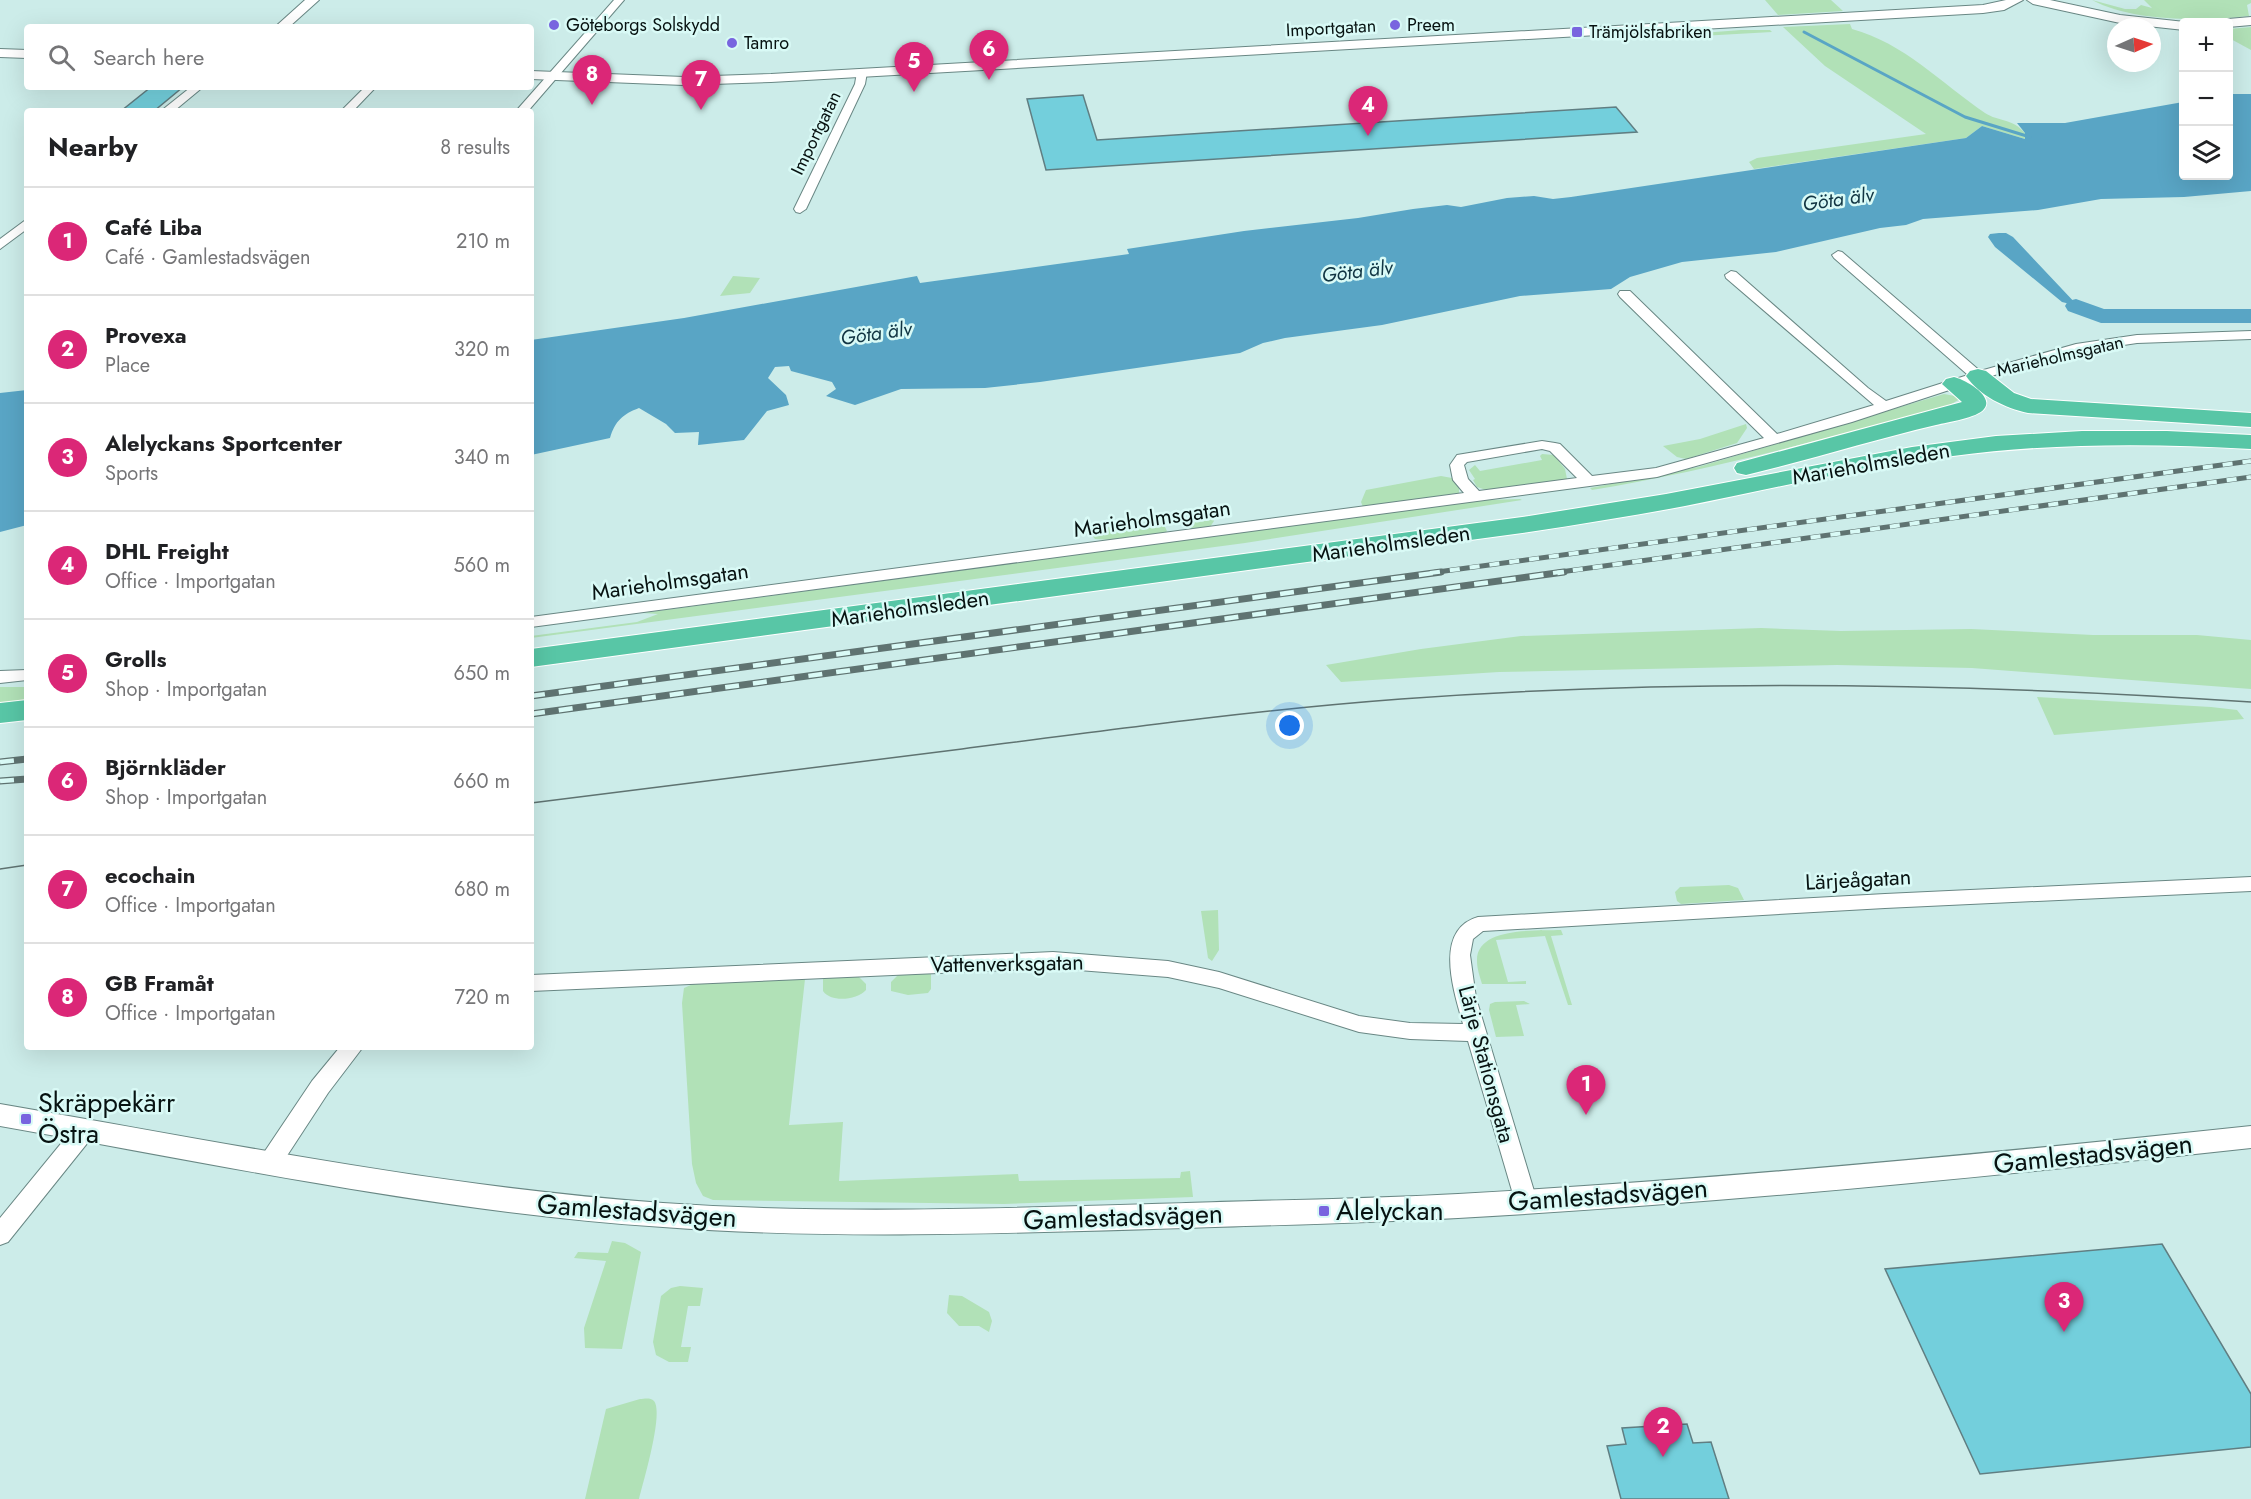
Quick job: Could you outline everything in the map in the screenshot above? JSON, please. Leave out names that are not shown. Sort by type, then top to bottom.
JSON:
[{"type":"highway","points":[[1978,376],[2006,398],[2028,406],[2251,420]]},
{"type":"highway","points":[[1731,472],[1878,431],[1956,413],[1974,406],[1976,402],[1974,399],[1954,384]]},
{"type":"highway","name":"Marieholmsleden","points":[[534,645],[1524,511],[1612,497],[1731,472],[1880,446],[1996,432],[2147,426],[2251,429]]},
{"type":"highway","name":"Marieholmsleden","points":[[534,658],[1529,524],[1650,505],[1936,451],[2080,439],[2177,438],[2251,442]]},
{"type":"highway","points":[[0,713],[24,710]]},
{"type":"highway","points":[[0,728],[24,725]]},
{"type":"street","points":[[284,24],[313,0]]},
{"type":"street","points":[[525,108],[618,0]]},
{"type":"street","name":"Importgatan","points":[[1983,9],[2000,0]]},
{"type":"street","name":"Importgatan","points":[[534,75],[700,81],[1983,9],[2000,7],[2017,0]]},
{"type":"street","name":"Importgatan","points":[[1983,9],[1996,10],[2065,0]]},
{"type":"street","points":[[2075,0],[2113,14],[2179,23]]},
{"type":"street","points":[[2043,2],[2120,19],[2179,24]]},
{"type":"street","points":[[2233,23],[2251,21]]},
{"type":"street","points":[[0,53],[24,54]]},
{"type":"street","name":"Importgatan","points":[[800,209],[860,84],[862,72]]},
{"type":"street","points":[[171,108],[194,90]]},
{"type":"street","points":[[349,108],[368,90]]},
{"type":"street","points":[[0,245],[24,225]]},
{"type":"street","name":"Marieholmsgatan","points":[[1838,255],[1978,376]]},
{"type":"street","points":[[1731,275],[1863,391],[1885,407]]},
{"type":"street","points":[[1625,294],[1774,440]]},
{"type":"street","name":"Marieholmsgatan","points":[[534,622],[1589,482],[1672,469],[1885,407],[2043,356],[2098,344],[2160,337],[2251,335]]},
{"type":"street","points":[[1476,497],[1461,480],[1457,465],[1462,458],[1542,445],[1555,447],[1589,482]]},
{"type":"street","points":[[0,677],[24,675]]},
{"type":"street","name":"Lärjeågatan","points":[[1470,928],[1492,921],[1718,912],[1885,901],[2251,884]]},
{"type":"street","name":"Lärje Stationsgata","points":[[1470,928],[1464,935],[1460,955],[1475,1033],[1526,1201]]},
{"type":"street","name":"Vattenverksgatan","points":[[534,983],[1053,960],[1168,969],[1219,980],[1359,1024],[1410,1031],[1475,1033]]},
{"type":"street","points":[[269,1164],[320,1087],[350,1050]]},
{"type":"street","name":"Gamlestadsvägen","points":[[0,1115],[269,1164],[492,1199],[597,1211],[730,1218],[1029,1221],[1447,1206],[1774,1185],[2251,1137]]},
{"type":"street","points":[[0,1235],[85,1130]]},
{"type":"green space","points":[[1765,0],[1831,0],[1843,11],[1778,15]]},
{"type":"green space","points":[[2092,0],[2125,9],[2136,9],[2141,5],[2152,8],[2144,0],[2251,0],[2251,3],[2247,5],[2249,16],[2224,18],[2147,16],[2108,7]]},
{"type":"green space","points":[[1850,24],[1852,29],[1889,44],[1922,65],[1985,113],[2020,128],[2025,133],[2025,139],[1982,126],[1966,138],[1754,169],[1749,162],[1757,158],[1926,134],[1825,66],[1783,27]]},
{"type":"green space","points":[[2251,27],[2251,50],[2233,40],[2233,29]]},
{"type":"green space","points":[[1770,30],[1772,32],[1665,38],[1663,36]]},
{"type":"green space","points":[[733,276],[760,278],[750,293],[720,296]]},
{"type":"green space","points":[[1944,394],[1960,399],[1948,406],[1771,452],[1637,482],[1592,490],[1590,488],[1698,467]]},
{"type":"green space","points":[[1746,424],[1747,428],[1737,443],[1686,459],[1677,457],[1663,446],[1700,439]]},
{"type":"green space","points":[[1542,454],[1554,455],[1565,469],[1567,479],[1486,490],[1477,487],[1469,470],[1475,465],[1480,471],[1542,460],[1540,456]]},
{"type":"green space","points":[[1441,476],[1452,478],[1459,487],[1459,493],[1363,507],[1361,502],[1366,490]]},
{"type":"green space","points":[[1485,500],[1522,500],[1245,543],[534,638],[534,636],[637,622],[658,614],[642,613]]},
{"type":"green space","points":[[1210,515],[1214,521],[1210,527],[1189,529],[1183,521],[1185,518]]},
{"type":"green space","points":[[1157,518],[1163,523],[1167,531],[1165,533],[1114,540],[1095,539],[1089,532],[1094,527],[1126,526]]},
{"type":"green space","points":[[1761,628],[1841,631],[1971,629],[2093,635],[2197,635],[2251,640],[2251,689],[1972,668],[1837,665],[1499,672],[1341,682],[1326,665],[1421,649],[1521,636]]},
{"type":"green space","points":[[0,687],[24,687],[24,701],[0,704]]},
{"type":"green space","points":[[2037,697],[2211,707],[2237,710],[2244,719],[2054,735]]},
{"type":"green space","points":[[1729,885],[1738,888],[1744,900],[1681,904],[1677,901],[1675,892],[1680,887]]},
{"type":"green space","points":[[1218,910],[1219,950],[1212,961],[1208,958],[1201,911]]},
{"type":"green space","points":[[1561,930],[1563,935],[1551,936],[1572,1005],[1568,1005],[1545,936],[1496,940],[1508,982],[1526,981],[1526,984],[1482,984],[1477,961],[1479,950],[1486,942],[1510,933]]},
{"type":"green space","points":[[931,972],[931,989],[928,993],[908,995],[891,991],[891,982],[899,974]]},
{"type":"green space","points":[[858,976],[866,984],[866,990],[857,996],[838,999],[823,991],[823,978]]},
{"type":"green space","points":[[805,979],[789,1125],[843,1122],[839,1181],[1018,1174],[1019,1181],[1180,1178],[1181,1172],[1190,1171],[1193,1197],[1004,1204],[713,1200],[703,1196],[696,1183],[692,1164],[682,1003],[684,988],[693,984]]},
{"type":"green space","points":[[1524,1001],[1530,1004],[1516,1005],[1524,1036],[1496,1037],[1489,1010],[1490,1004]]},
{"type":"green space","points":[[612,1241],[625,1243],[641,1252],[622,1349],[585,1348],[584,1328],[606,1261],[574,1258],[578,1252],[608,1253]]},
{"type":"green space","points":[[680,1286],[703,1288],[700,1306],[688,1306],[681,1347],[691,1347],[688,1362],[669,1362],[656,1355],[653,1342],[661,1296],[671,1288]]},
{"type":"green space","points":[[949,1295],[962,1296],[989,1312],[992,1321],[989,1332],[979,1326],[959,1326],[947,1313]]},
{"type":"green space","points":[[640,1399],[654,1401],[656,1419],[652,1448],[639,1499],[585,1499],[606,1409]]},
{"type":"water","name":"Göta älv","points":[[2233,94],[2251,94],[2251,191],[2184,197],[2101,199],[2038,210],[1923,219],[1906,225],[1880,228],[1776,252],[1682,262],[1630,277],[1611,289],[1520,296],[1382,325],[1285,338],[1263,343],[1240,353],[1040,382],[985,388],[901,389],[855,405],[826,396],[836,389],[832,382],[791,371],[789,366],[775,367],[768,378],[786,395],[789,405],[767,411],[744,440],[698,445],[699,432],[675,433],[666,424],[639,408],[620,419],[610,438],[534,454],[534,340],[684,318],[917,276],[920,283],[1129,254],[1127,249],[1244,231],[1447,205],[1461,207],[1507,198],[1571,197],[1966,138],[1982,126],[2025,139],[2025,133],[2017,123],[2065,123],[2179,103],[2179,180],[2233,180]]},
{"type":"water","points":[[2006,233],[2013,237],[2078,306],[2062,302],[1995,247],[1988,237],[1990,234]]},
{"type":"water","points":[[24,390],[24,526],[0,532],[0,393]]},
{"type":"building","points":[[147,90],[179,90],[158,108],[125,108]]},
{"type":"building","points":[[1083,95],[1097,140],[1616,107],[1637,132],[1046,170],[1027,99]]},
{"type":"building","points":[[2162,1244],[2251,1394],[2251,1447],[1980,1474],[1885,1269]]},
{"type":"building","points":[[1687,1424],[1693,1443],[1711,1442],[1729,1499],[1621,1499],[1607,1446],[1626,1444],[1622,1428]]},
{"type":"waterway","points":[[1804,32],[1965,117],[2030,137]]},
{"type":"waterway","points":[[2076,306],[2101,316],[2251,316]]},
{"type":"tram line","points":[[534,803],[1236,715],[1401,699],[1507,692],[1720,686],[1933,687],[2251,702]]},
{"type":"tram line","points":[[0,869],[24,865]]},
{"type":"railway","points":[[1430,573],[2251,461]]},
{"type":"railway","points":[[1553,573],[2251,477]]},
{"type":"railway","points":[[534,696],[1441,572]]},
{"type":"railway","points":[[534,714],[1564,572]]},
{"type":"railway","points":[[0,762],[24,759]]},
{"type":"railway","points":[[0,781],[24,779]]},
{"type":"place","name":"Göteborgs Solskydd","points":[[554,25]]},
{"type":"place","name":"Preem","points":[[1395,25]]},
{"type":"place","name":"Trämjölsfabriken","points":[[1577,32]]},
{"type":"place","name":"Tamro","points":[[732,43]]},
{"type":"place","name":"Björnkläder","points":[[989,80]]},
{"type":"place","name":"Grolls","points":[[914,92]]},
{"type":"place","name":"GB Framåt","points":[[592,105]]},
{"type":"place","name":"ecochain","points":[[701,110]]},
{"type":"place","name":"DHL Freight","points":[[1368,136]]},
{"type":"place","name":"Café Liba","points":[[1586,1115]]},
{"type":"place","name":"Skräppekärr Östra","points":[[26,1119]]},
{"type":"place","name":"Alelyckan","points":[[1324,1211]]},
{"type":"place","name":"Alelyckans Sportcenter","points":[[2064,1332]]},
{"type":"place","name":"Provexa","points":[[1663,1457]]}]
